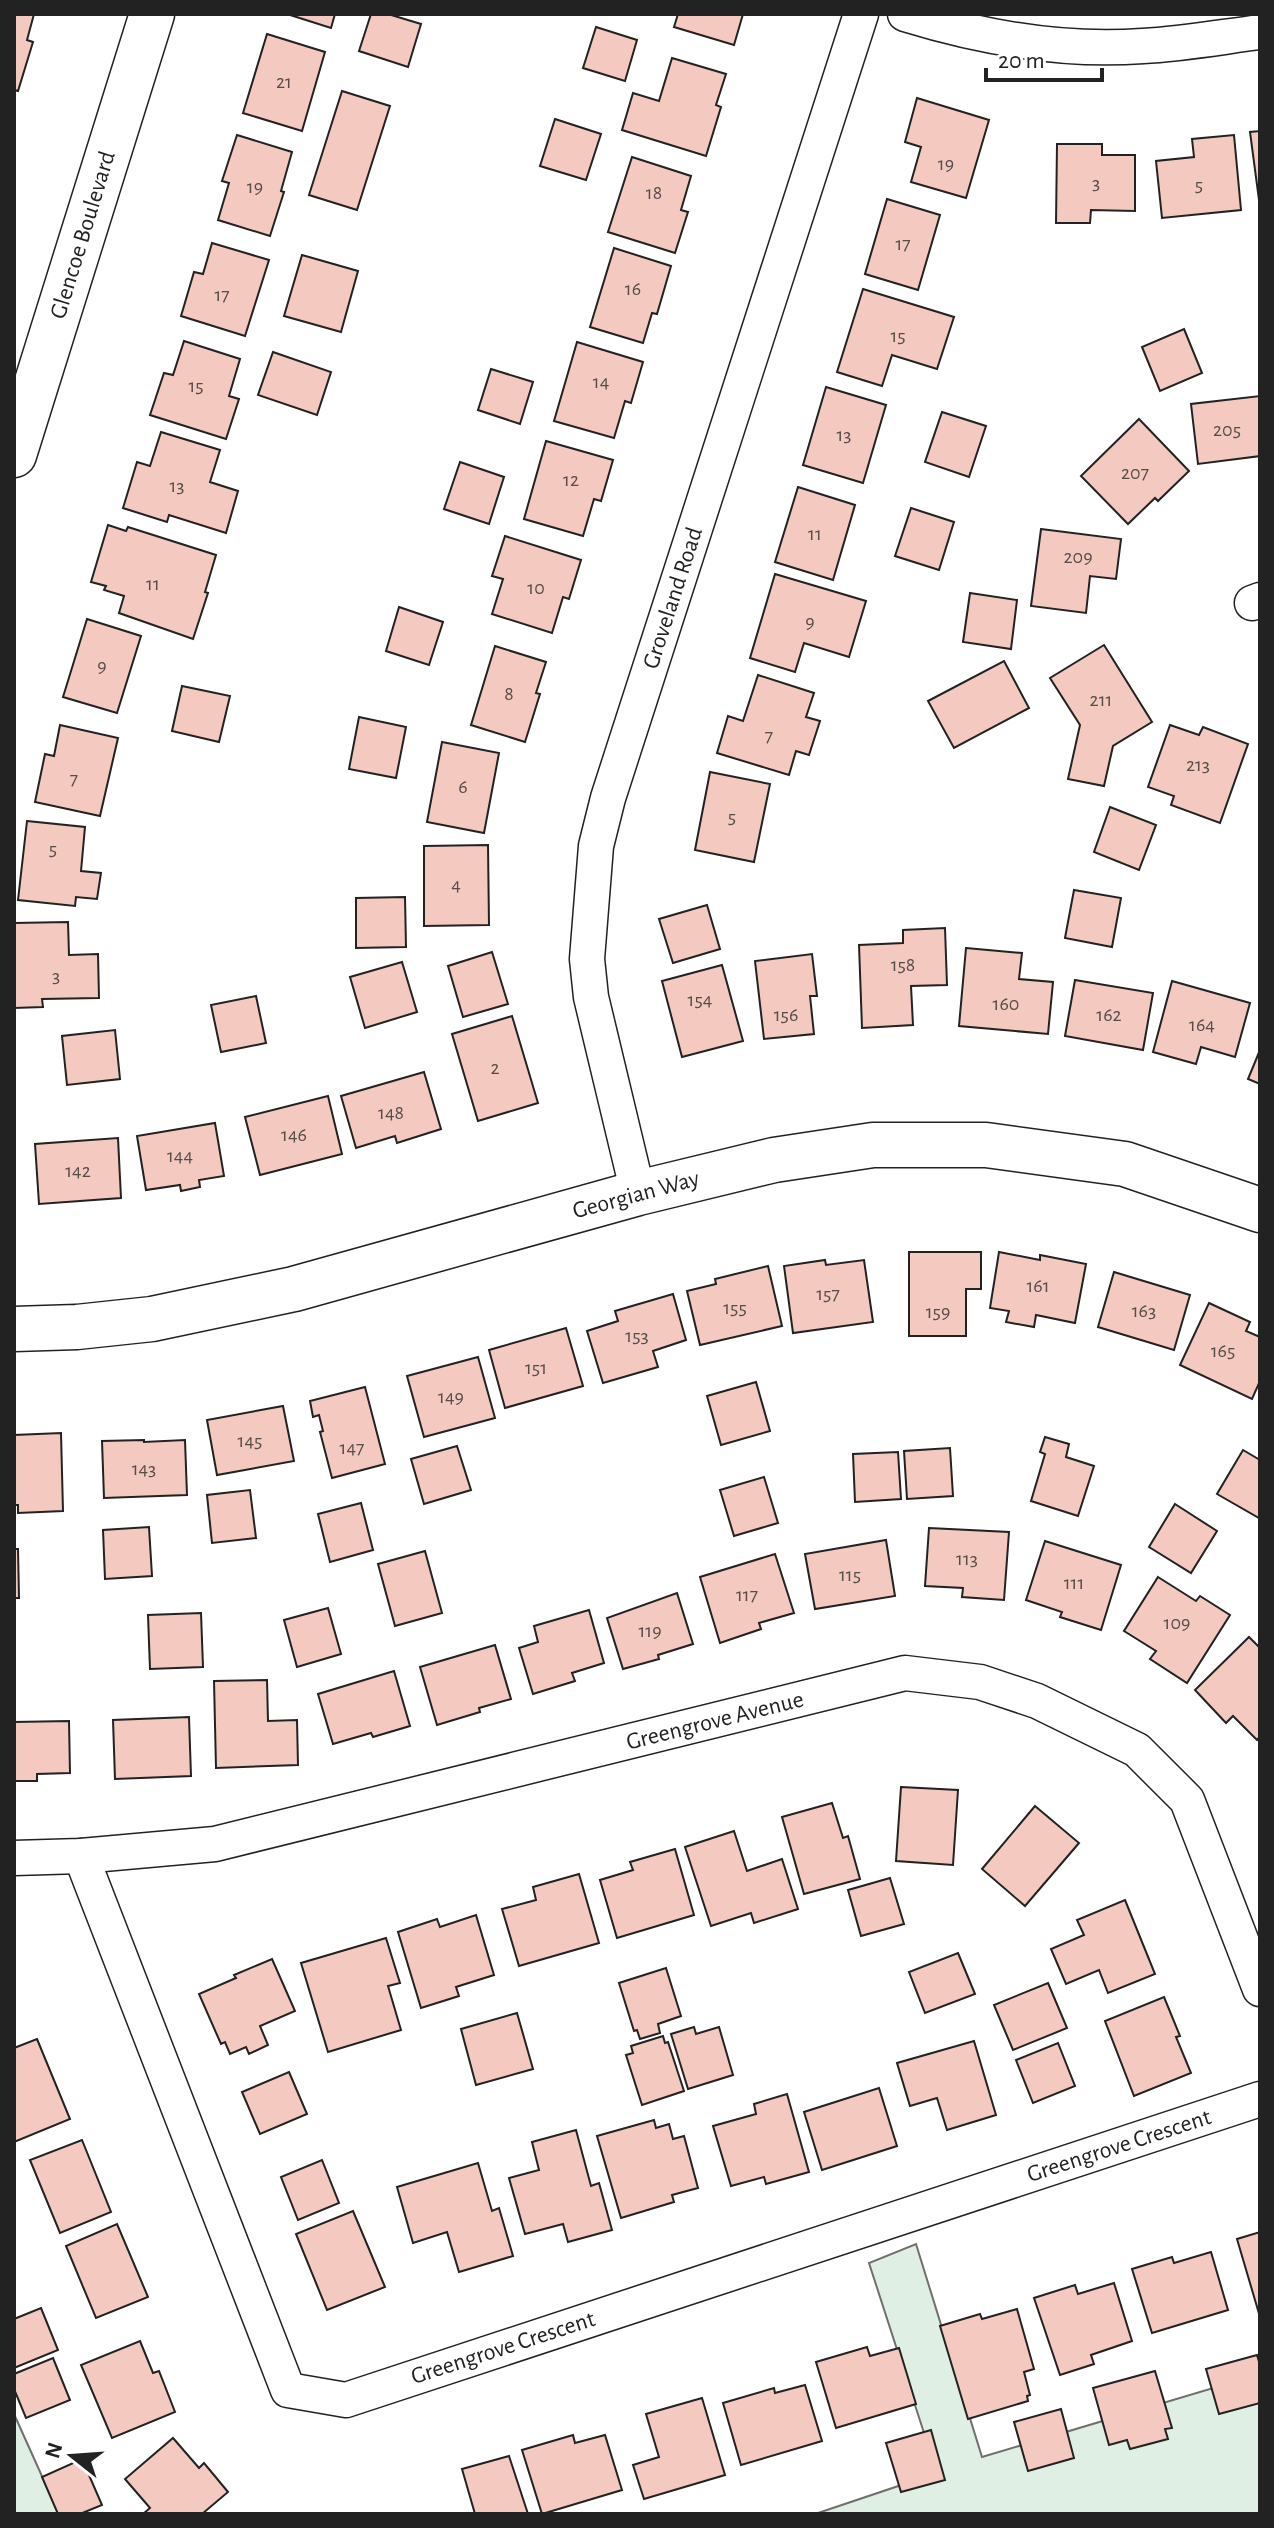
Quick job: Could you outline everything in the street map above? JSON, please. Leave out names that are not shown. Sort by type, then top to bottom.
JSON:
[{"type":"street","name":"Glencoe Boulevard","points":[[14,455],[152,14]]},
{"type":"street","name":"Groveland Road","points":[[638,1193],[591,997],[587,959],[596,846],[608,798],[861,14]]},
{"type":"street","points":[[905,14],[1015,40],[1078,46],[1141,47],[1260,32]]},
{"type":"street","name":"Georgian Way","points":[[14,1329],[77,1327],[152,1319],[294,1289],[638,1193],[774,1160],[873,1145],[986,1145],[1125,1164],[1260,1210]]},
{"type":"street","name":"Greengrove Avenue","points":[[14,1858],[81,1856],[215,1844],[905,1673],[980,1682],[1037,1701],[1137,1750],[1187,1800],[1260,1989]]},
{"type":"street","name":"Greengrove Crescent","points":[[81,1856],[288,2390],[346,2400],[1260,2099]]},
{"type":"green space","points":[[916,2244],[982,2457],[1260,2374],[1260,2514],[815,2514],[937,2473],[869,2263]]},
{"type":"green space","points":[[14,2414],[59,2514],[14,2514]]},
{"type":"building","points":[[14,14],[34,14],[27,40],[33,42],[18,91],[14,90]]},
{"type":"building","points":[[287,14],[335,14],[331,28]]},
{"type":"building","points":[[371,14],[388,14],[421,24],[408,67],[359,51]]},
{"type":"building","points":[[678,14],[743,14],[734,45],[674,27]]},
{"type":"building","points":[[596,27],[637,40],[625,81],[583,68]]},
{"type":"building","points":[[267,34],[325,52],[302,131],[243,113]]},
{"type":"building","points":[[672,58],[726,74],[716,105],[721,107],[706,156],[622,130],[633,93],[659,101]]},
{"type":"building","points":[[342,91],[390,106],[357,210],[309,195]]},
{"type":"building","points":[[917,98],[989,120],[966,198],[911,182],[921,147],[905,142]]},
{"type":"building","points":[[555,119],[601,134],[586,180],[540,166]]},
{"type":"building","points":[[1260,131],[1260,200],[1259,200],[1250,132]]},
{"type":"building","points":[[237,135],[292,152],[270,236],[218,220],[229,183],[222,181]]},
{"type":"building","points":[[1234,135],[1241,210],[1162,218],[1156,161],[1194,157],[1192,139]]},
{"type":"building","points":[[1057,144],[1102,144],[1102,155],[1135,155],[1135,211],[1091,210],[1090,223],[1056,223]]},
{"type":"building","points":[[632,157],[691,176],[681,210],[688,212],[675,253],[608,232]]},
{"type":"building","points":[[887,199],[940,215],[918,290],[865,274]]},
{"type":"building","points":[[212,243],[269,260],[245,336],[181,316],[194,272],[203,274]]},
{"type":"building","points":[[614,248],[671,266],[657,314],[652,313],[643,343],[590,327]]},
{"type":"building","points":[[302,255],[358,271],[341,332],[284,316]]},
{"type":"building","points":[[863,289],[954,317],[937,369],[892,355],[882,386],[837,372]]},
{"type":"building","points":[[1184,329],[1202,373],[1160,391],[1142,347]]},
{"type":"building","points":[[184,341],[240,359],[229,396],[239,399],[226,439],[150,415],[164,373],[173,375]]},
{"type":"building","points":[[577,342],[643,362],[631,403],[625,401],[614,438],[554,421]]},
{"type":"building","points":[[273,352],[331,372],[317,415],[258,395]]},
{"type":"building","points":[[491,369],[533,382],[520,424],[478,410]]},
{"type":"building","points":[[826,387],[886,405],[863,483],[803,465]]},
{"type":"building","points":[[1260,396],[1260,456],[1198,464],[1191,404]]},
{"type":"building","points":[[942,412],[986,426],[969,477],[925,462]]},
{"type":"building","points":[[1139,419],[1189,471],[1128,524],[1081,476]]},
{"type":"building","points":[[161,432],[220,450],[210,482],[238,491],[226,533],[169,515],[167,522],[123,508],[137,462],[150,466]]},
{"type":"building","points":[[546,441],[613,460],[601,501],[594,499],[583,536],[524,519]]},
{"type":"building","points":[[460,462],[504,477],[489,524],[444,509]]},
{"type":"building","points":[[798,487],[855,505],[833,580],[775,562]]},
{"type":"building","points":[[911,508],[954,522],[939,570],[895,556]]},
{"type":"building","points":[[108,525],[126,531],[128,527],[216,555],[193,639],[119,613],[124,596],[91,582]]},
{"type":"building","points":[[1041,529],[1121,539],[1116,579],[1090,576],[1086,613],[1031,606]]},
{"type":"building","points":[[505,536],[581,560],[569,599],[563,597],[552,633],[492,614],[503,579],[492,576]]},
{"type":"building","points":[[775,574],[866,601],[849,657],[804,643],[795,672],[750,658]]},
{"type":"building","points":[[970,593],[1017,600],[1011,649],[963,642]]},
{"type":"building","points":[[399,607],[443,622],[429,665],[386,651]]},
{"type":"building","points":[[87,619],[141,636],[117,713],[63,697]]},
{"type":"building","points":[[1104,645],[1152,722],[1113,746],[1104,786],[1068,779],[1080,725],[1050,678]]},
{"type":"building","points":[[495,646],[546,662],[525,742],[471,725]]},
{"type":"building","points":[[1004,661],[1029,708],[954,748],[928,701]]},
{"type":"building","points":[[758,675],[814,693],[806,717],[820,721],[809,755],[796,751],[789,775],[717,753],[728,716],[743,721]]},
{"type":"building","points":[[182,686],[230,696],[219,742],[172,731]]},
{"type":"building","points":[[359,717],[406,727],[396,778],[349,769]]},
{"type":"building","points":[[60,725],[118,738],[100,816],[35,802],[45,754],[54,756]]},
{"type":"building","points":[[1170,725],[1199,735],[1203,727],[1248,744],[1220,823],[1171,805],[1174,796],[1148,787]]},
{"type":"building","points":[[442,742],[499,753],[484,833],[427,822]]},
{"type":"building","points":[[710,772],[770,784],[754,862],[695,850]]},
{"type":"building","points":[[1110,807],[1156,825],[1139,870],[1094,852]]},
{"type":"building","points":[[27,821],[85,827],[81,871],[101,873],[97,899],[76,897],[75,906],[18,900]]},
{"type":"building","points":[[488,845],[489,925],[424,926],[424,846]]},
{"type":"building","points":[[1074,890],[1121,898],[1112,947],[1065,938]]},
{"type":"building","points":[[405,897],[406,947],[356,948],[356,898]]},
{"type":"building","points":[[707,905],[720,949],[673,963],[659,919]]},
{"type":"building","points":[[68,922],[69,955],[98,954],[99,998],[42,999],[43,1007],[14,1008],[14,923]]},
{"type":"building","points":[[945,928],[947,985],[911,986],[913,1025],[862,1028],[859,945],[903,943],[903,930]]},
{"type":"building","points":[[966,948],[1022,953],[1019,979],[1053,982],[1048,1034],[959,1026]]},
{"type":"building","points":[[492,952],[508,1004],[463,1017],[448,966]]},
{"type":"building","points":[[812,954],[817,996],[810,996],[814,1034],[764,1039],[755,961]]},
{"type":"building","points":[[402,962],[417,1012],[365,1028],[350,977]]},
{"type":"building","points":[[722,965],[743,1041],[682,1057],[662,981]]},
{"type":"building","points":[[1075,980],[1153,993],[1143,1050],[1065,1036]]},
{"type":"building","points":[[1172,981],[1250,1003],[1235,1057],[1201,1047],[1196,1064],[1153,1052]]},
{"type":"building","points":[[256,996],[266,1043],[221,1052],[211,1005]]},
{"type":"building","points":[[512,1016],[538,1103],[478,1121],[452,1034]]},
{"type":"building","points":[[115,1030],[120,1079],[67,1085],[62,1036]]},
{"type":"building","points":[[1260,1050],[1260,1084],[1248,1079]]},
{"type":"building","points":[[424,1072],[441,1129],[397,1143],[395,1136],[356,1148],[341,1096]]},
{"type":"building","points":[[328,1096],[342,1154],[260,1175],[245,1117]]},
{"type":"building","points":[[215,1123],[224,1176],[199,1180],[200,1187],[181,1191],[180,1185],[146,1190],[137,1136]]},
{"type":"building","points":[[118,1138],[121,1198],[39,1204],[35,1144]]},
{"type":"building","points":[[909,1252],[981,1252],[981,1289],[966,1289],[966,1336],[909,1336]]},
{"type":"building","points":[[999,1252],[1040,1260],[1040,1255],[1086,1264],[1075,1323],[1036,1315],[1034,1327],[1006,1322],[1009,1311],[990,1308]]},
{"type":"building","points":[[825,1260],[826,1265],[864,1260],[873,1322],[793,1333],[784,1266]]},
{"type":"building","points":[[768,1266],[782,1326],[700,1345],[687,1291],[716,1284],[715,1279]]},
{"type":"building","points":[[1114,1272],[1190,1295],[1174,1350],[1098,1327]]},
{"type":"building","points":[[673,1294],[686,1340],[653,1351],[658,1367],[603,1383],[587,1331],[618,1321],[615,1311]]},
{"type":"building","points":[[1209,1303],[1250,1322],[1246,1331],[1260,1337],[1260,1381],[1252,1399],[1180,1365]]},
{"type":"building","points":[[566,1328],[583,1386],[505,1408],[489,1350]]},
{"type":"building","points":[[478,1357],[495,1418],[424,1437],[407,1376]]},
{"type":"building","points":[[756,1382],[770,1431],[721,1445],[707,1396]]},
{"type":"building","points":[[365,1387],[385,1464],[332,1478],[320,1432],[323,1431],[319,1415],[313,1417],[310,1401]]},
{"type":"building","points":[[283,1406],[294,1461],[217,1475],[207,1420]]},
{"type":"building","points":[[61,1433],[63,1511],[18,1513],[18,1505],[14,1505],[14,1435]]},
{"type":"building","points":[[1045,1437],[1069,1444],[1066,1457],[1094,1466],[1078,1516],[1031,1501],[1045,1454],[1040,1452]]},
{"type":"building","points":[[185,1440],[187,1495],[104,1498],[102,1441]]},
{"type":"building","points":[[457,1446],[471,1490],[424,1504],[411,1459]]},
{"type":"building","points":[[950,1448],[953,1496],[907,1499],[904,1451]]},
{"type":"building","points":[[1243,1450],[1260,1460],[1259,1518],[1217,1494]]},
{"type":"building","points":[[898,1452],[901,1499],[855,1502],[853,1454]]},
{"type":"building","points":[[764,1477],[778,1523],[734,1536],[720,1490]]},
{"type":"building","points":[[250,1490],[256,1538],[212,1543],[207,1495]]},
{"type":"building","points":[[361,1503],[373,1550],[330,1562],[318,1514]]},
{"type":"building","points":[[1175,1504],[1217,1531],[1191,1573],[1149,1547]]},
{"type":"building","points":[[149,1527],[152,1576],[105,1579],[103,1530]]},
{"type":"building","points":[[929,1528],[1009,1532],[1004,1600],[962,1597],[963,1588],[925,1586]]},
{"type":"building","points":[[886,1540],[895,1596],[815,1609],[805,1554]]},
{"type":"building","points":[[1045,1541],[1121,1565],[1101,1630],[1060,1617],[1062,1612],[1026,1600]]},
{"type":"building","points":[[14,1549],[18,1549],[19,1598],[14,1598]]},
{"type":"building","points":[[425,1551],[442,1613],[395,1626],[378,1564]]},
{"type":"building","points":[[775,1554],[794,1613],[759,1623],[761,1629],[720,1643],[700,1577]]},
{"type":"building","points":[[1158,1577],[1196,1601],[1200,1596],[1230,1615],[1187,1683],[1150,1659],[1156,1651],[1124,1631]]},
{"type":"building","points":[[677,1593],[693,1644],[658,1655],[659,1659],[623,1669],[607,1618]]},
{"type":"building","points":[[328,1608],[341,1654],[297,1667],[284,1620]]},
{"type":"building","points":[[589,1610],[604,1663],[572,1673],[575,1681],[533,1694],[519,1648],[538,1642],[534,1626]]},
{"type":"building","points":[[201,1613],[203,1667],[150,1669],[148,1615]]},
{"type":"building","points":[[1249,1637],[1260,1648],[1260,1736],[1257,1740],[1233,1716],[1226,1723],[1195,1690]]},
{"type":"building","points":[[495,1645],[511,1699],[437,1725],[420,1667]]},
{"type":"building","points":[[394,1671],[410,1726],[333,1744],[318,1694]]},
{"type":"building","points":[[267,1680],[268,1721],[297,1720],[298,1765],[216,1768],[214,1681]]},
{"type":"building","points":[[189,1717],[191,1776],[115,1779],[113,1720]]},
{"type":"building","points":[[69,1721],[70,1773],[37,1774],[37,1781],[14,1781],[14,1722]]},
{"type":"building","points":[[901,1787],[958,1790],[953,1865],[896,1861]]},
{"type":"building","points":[[832,1803],[843,1838],[848,1836],[860,1879],[804,1894],[782,1817]]},
{"type":"building","points":[[1035,1806],[1079,1843],[1025,1906],[982,1869]]},
{"type":"building","points":[[734,1831],[747,1871],[782,1859],[798,1909],[754,1923],[751,1913],[711,1926],[685,1847]]},
{"type":"building","points":[[675,1849],[694,1915],[617,1938],[600,1880],[633,1870],[630,1862]]},
{"type":"building","points":[[579,1874],[599,1943],[519,1966],[502,1909],[536,1900],[533,1887]]},
{"type":"building","points":[[890,1878],[904,1924],[861,1936],[848,1890]]},
{"type":"building","points":[[1125,1900],[1155,1974],[1108,1993],[1099,1970],[1066,1984],[1051,1949],[1084,1935],[1077,1920]]},
{"type":"building","points":[[476,1915],[494,1975],[456,1987],[459,1996],[421,2008],[398,1932],[437,1919],[440,1927]]},
{"type":"building","points":[[386,1938],[400,1983],[388,1986],[401,2030],[328,2052],[301,1963]]},
{"type":"building","points":[[958,1953],[975,1994],[925,2013],[909,1972]]},
{"type":"building","points":[[272,1959],[295,2011],[260,2026],[268,2045],[249,2054],[246,2047],[230,2054],[225,2042],[221,2044],[199,1994]]},
{"type":"building","points":[[666,1968],[681,2016],[658,2024],[660,2033],[640,2039],[637,2030],[634,2031],[619,1983]]},
{"type":"building","points":[[1048,1983],[1067,2028],[1013,2050],[994,2005]]},
{"type":"building","points":[[1164,1997],[1191,2073],[1134,2096],[1105,2021]]},
{"type":"building","points":[[517,2013],[533,2069],[476,2085],[461,2029]]},
{"type":"building","points":[[694,2027],[696,2034],[719,2027],[733,2075],[688,2089],[671,2034]]},
{"type":"building","points":[[663,2036],[665,2043],[668,2042],[684,2091],[642,2105],[626,2055],[633,2053],[631,2046]]},
{"type":"building","points":[[37,2039],[70,2119],[14,2142],[14,2048]]},
{"type":"building","points":[[974,2041],[996,2115],[947,2130],[937,2098],[910,2106],[897,2063]]},
{"type":"building","points":[[1058,2043],[1075,2086],[1033,2103],[1016,2060]]},
{"type":"building","points":[[289,2072],[307,2114],[260,2134],[242,2092]]},
{"type":"building","points":[[879,2088],[897,2146],[822,2170],[804,2112]]},
{"type":"building","points":[[787,2094],[809,2172],[766,2184],[764,2177],[731,2186],[713,2126],[756,2114],[754,2104]]},
{"type":"building","points":[[654,2120],[656,2128],[669,2124],[673,2139],[684,2136],[698,2188],[672,2195],[674,2202],[621,2218],[597,2136]]},
{"type":"building","points":[[576,2130],[591,2186],[599,2183],[612,2230],[568,2242],[563,2224],[525,2234],[509,2178],[539,2170],[532,2142]]},
{"type":"building","points":[[82,2140],[111,2212],[60,2233],[30,2160]]},
{"type":"building","points":[[322,2160],[339,2203],[298,2220],[281,2177]]},
{"type":"building","points":[[478,2163],[492,2211],[499,2208],[513,2256],[459,2272],[447,2232],[413,2243],[397,2187]]},
{"type":"building","points":[[353,2211],[385,2287],[327,2310],[296,2234]]},
{"type":"building","points":[[117,2224],[148,2297],[96,2318],[66,2246]]},
{"type":"building","points":[[1260,2232],[1260,2317],[1237,2239]]},
{"type":"building","points":[[1211,2252],[1228,2310],[1152,2333],[1132,2269],[1172,2257],[1174,2263]]},
{"type":"building","points":[[1114,2283],[1132,2341],[1091,2355],[1094,2364],[1060,2375],[1034,2298],[1075,2285],[1078,2294]]},
{"type":"building","points":[[41,2308],[58,2350],[14,2368],[14,2319]]},
{"type":"building","points":[[1017,2309],[1034,2369],[1024,2372],[1030,2395],[1027,2396],[1028,2401],[968,2419],[940,2326],[980,2314],[982,2319]]},
{"type":"building","points":[[140,2341],[153,2373],[159,2371],[175,2412],[112,2438],[81,2365]]},
{"type":"building","points":[[867,2347],[870,2356],[899,2348],[916,2404],[836,2428],[816,2362]]},
{"type":"building","points":[[1257,2355],[1260,2403],[1219,2414],[1206,2369]]},
{"type":"building","points":[[53,2358],[70,2400],[26,2418],[14,2389],[14,2374]]},
{"type":"building","points":[[1155,2371],[1172,2428],[1165,2429],[1168,2439],[1130,2449],[1127,2440],[1109,2445],[1093,2388]]},
{"type":"building","points":[[805,2385],[822,2441],[741,2465],[723,2403],[774,2388],[775,2393]]},
{"type":"building","points":[[702,2398],[725,2475],[644,2499],[633,2465],[659,2457],[646,2414]]},
{"type":"building","points":[[1061,2409],[1074,2458],[1028,2471],[1014,2422]]},
{"type":"building","points":[[931,2430],[945,2480],[901,2492],[886,2443]]},
{"type":"building","points":[[573,2435],[575,2443],[605,2435],[622,2490],[542,2514],[522,2450]]},
{"type":"building","points":[[173,2438],[199,2468],[204,2463],[228,2492],[202,2514],[143,2514],[150,2508],[125,2479]]},
{"type":"building","points":[[509,2456],[528,2514],[475,2514],[462,2469]]},
{"type":"building","points":[[82,2459],[102,2505],[80,2514],[58,2514],[42,2477]]}]
